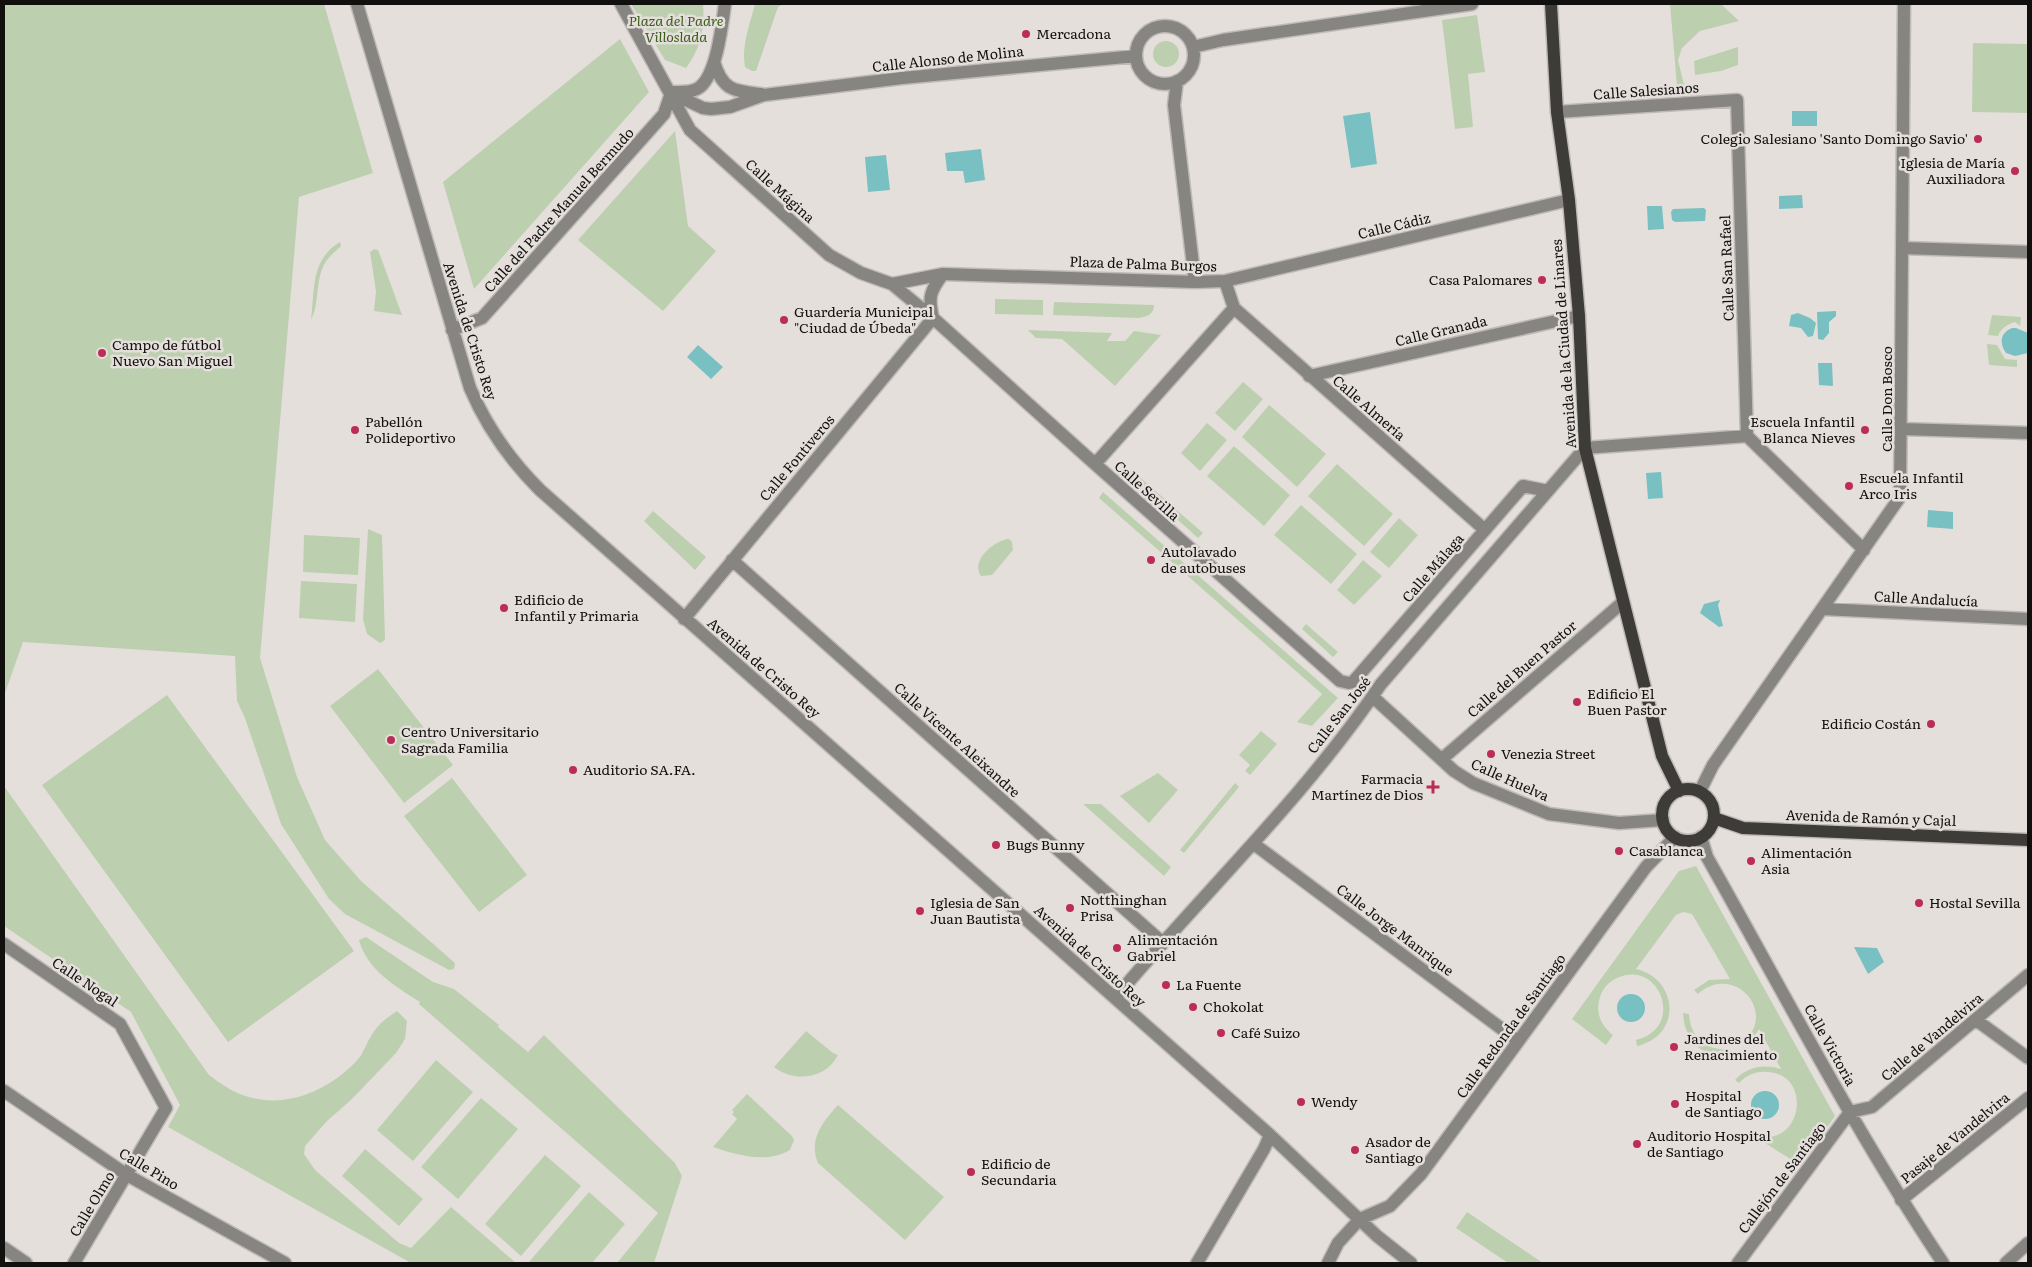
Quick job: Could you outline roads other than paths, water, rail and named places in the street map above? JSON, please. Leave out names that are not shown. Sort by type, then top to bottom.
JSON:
[{"type":"main road","name":"Avenida de la Ciudad de Linares","points":[[1551,4],[1557,112],[1569,200],[1579,316],[1585,448],[1662,756],[1679,791]]},
{"type":"main road","points":[[1688,789],[1700,791],[1711,803],[1714,818],[1710,829],[1701,837],[1686,840],[1675,837],[1666,827],[1663,820],[1662,813],[1666,802],[1670,796],[1679,791],[1688,789]]},
{"type":"main road","name":"Avenida de Ramón y Cajal","points":[[1714,818],[1743,828],[2028,840]]},
{"type":"street","name":"Avenida de Cristo Rey","points":[[356,4],[470,388],[478,408],[508,454],[540,490],[1270,1135],[1377,1236],[1411,1263]]},
{"type":"street","points":[[621,4],[671,92],[688,92],[702,86],[709,75],[714,62],[725,4]]},
{"type":"street","points":[[1193,47],[1223,40],[1472,4]]},
{"type":"street","name":"Calle Don Bosco","points":[[1700,791],[1713,765],[1900,497],[1904,4]]},
{"type":"street","points":[[1170,26],[1181,30],[1188,37],[1193,47],[1193,65],[1187,74],[1177,81],[1161,84],[1150,80],[1139,68],[1136,56],[1138,45],[1142,36],[1151,29],[1170,26]]},
{"type":"street","name":"Calle Alonso de Molina","points":[[671,92],[703,108],[711,109],[730,107],[764,95],[902,78],[1136,56]]},
{"type":"street","name":"Calle Alonso de Molina","points":[[714,62],[718,74],[724,83],[734,91],[764,95]]},
{"type":"street","points":[[1177,81],[1174,105],[1195,282]]},
{"type":"street","name":"Calle del Padre Manuel Bermudo","points":[[452,330],[482,318],[664,114],[671,92]]},
{"type":"street","name":"Calle Mágina","points":[[671,92],[690,130],[829,255],[861,273],[892,284]]},
{"type":"street","name":"Calle Salesianos","points":[[1557,112],[1737,100]]},
{"type":"street","name":"Calle San Rafael","points":[[1737,100],[1747,436]]},
{"type":"street","name":"Calle Cádiz","points":[[1225,281],[1569,200]]},
{"type":"street","points":[[1902,248],[2028,252]]},
{"type":"street","points":[[933,318],[930,297],[932,288],[943,274]]},
{"type":"street","name":"Plaza de Palma Burgos","points":[[892,284],[943,274],[1195,282],[1225,281],[1234,308]]},
{"type":"street","points":[[892,284],[933,318]]},
{"type":"street","points":[[1095,464],[1234,308]]},
{"type":"street","name":"Calle Almería","points":[[1234,308],[1485,530]]},
{"type":"street","name":"Calle Granada","points":[[1309,376],[1579,316]]},
{"type":"street","name":"Calle Sevilla","points":[[933,318],[1332,675],[1345,682]]},
{"type":"street","name":"Calle Fontiveros","points":[[684,619],[933,318]]},
{"type":"street","points":[[1902,429],[2028,433]]},
{"type":"street","points":[[1585,448],[1747,436],[1864,550]]},
{"type":"street","name":"Calle San José","points":[[1115,998],[1254,844],[1338,742],[1381,684],[1585,448]]},
{"type":"street","name":"Calle Málaga","points":[[1345,682],[1353,682],[1523,486],[1548,491]]},
{"type":"street","name":"Calle Vicente Aleixandre","points":[[732,560],[1163,943]]},
{"type":"street","name":"Calle del Buen Pastor","points":[[1442,759],[1622,602]]},
{"type":"street","name":"Calle Andalucía","points":[[1823,609],[2028,619]]},
{"type":"street","name":"Calle Huelva","points":[[1373,697],[1442,759],[1473,783],[1549,814],[1619,823],[1663,820]]},
{"type":"street","name":"Calle Redonda de Santiago","points":[[1360,1219],[1390,1206],[1414,1183],[1646,867],[1675,837]]},
{"type":"street","name":"Calle Victoria","points":[[1701,837],[1707,857],[1850,1112],[1901,1200],[1943,1263]]},
{"type":"street","name":"Calle Jorge Manrique","points":[[1254,844],[1518,1041]]},
{"type":"street","name":"Calle Nogal","points":[[4,944],[120,1024],[166,1108]]},
{"type":"street","name":"Calle de Vandelvira","points":[[1850,1112],[1872,1106],[2028,975]]},
{"type":"street","points":[[1976,1020],[2028,1058]]},
{"type":"street","name":"Calle Pino","points":[[4,1091],[127,1175],[286,1263]]},
{"type":"street","name":"Pasaje de Vandelvira","points":[[1901,1200],[2028,1098]]},
{"type":"street","name":"Calle Olmo","points":[[74,1263],[166,1108]]},
{"type":"street","name":"Callejón de Santiago","points":[[1738,1263],[1850,1112]]},
{"type":"street","points":[[1198,1263],[1264,1149],[1270,1135]]},
{"type":"street","points":[[1328,1263],[1338,1243],[1360,1219]]},
{"type":"street","points":[[2006,1263],[2028,1243]]},
{"type":"street","points":[[4,1248],[26,1263]]},
{"type":"water","points":[[1792,111],[1817,111],[1817,126],[1792,126]]},
{"type":"water","points":[[1370,112],[1377,164],[1351,168],[1343,116]]},
{"type":"water","points":[[981,149],[985,180],[965,183],[963,171],[947,171],[945,153]]},
{"type":"water","points":[[886,155],[890,190],[868,192],[865,157]]},
{"type":"water","points":[[1802,195],[1803,208],[1779,209],[1779,196]]},
{"type":"water","points":[[1647,206],[1662,206],[1664,229],[1648,230]]},
{"type":"water","points":[[1704,208],[1706,210],[1705,221],[1675,222],[1672,220],[1671,212],[1673,209]]},
{"type":"water","points":[[1836,311],[1836,316],[1829,322],[1829,333],[1823,340],[1818,339],[1817,312]]},
{"type":"water","points":[[1798,313],[1816,323],[1813,336],[1808,337],[1801,328],[1789,326],[1791,315]]},
{"type":"water","points":[[2012,328],[2028,333],[2028,353],[2015,356],[2006,353],[2002,346],[2002,339],[2003,335]]},
{"type":"water","points":[[698,345],[723,367],[711,379],[687,357]]},
{"type":"water","points":[[1818,363],[1832,363],[1833,386],[1819,385]]},
{"type":"water","points":[[1661,472],[1663,498],[1648,499],[1646,473]]},
{"type":"water","points":[[1928,510],[1953,512],[1953,529],[1927,527]]},
{"type":"water","points":[[1720,600],[1718,605],[1723,626],[1719,627],[1700,613],[1704,604]]},
{"type":"water","points":[[1854,947],[1877,948],[1884,962],[1868,974]]},
{"type":"water","points":[[1631,994],[1641,998],[1645,1008],[1641,1018],[1631,1022],[1621,1018],[1617,1008],[1621,998]]},
{"type":"water","points":[[1765,1091],[1775,1095],[1779,1105],[1775,1115],[1765,1119],[1755,1115],[1751,1105],[1755,1095]]},
{"type":"place","name":"Mercadona","points":[[1026,34]]},
{"type":"place","name":"Colegio Salesiano 'Santo Domingo Savio'","points":[[1978,139]]},
{"type":"place","name":"Iglesia de María Auxiliadora","points":[[2015,171]]},
{"type":"place","name":"Casa Palomares","points":[[1542,280]]},
{"type":"place","name":"Guardería Municipal \"Ciudad de Úbeda\"","points":[[784,320]]},
{"type":"place","name":"Campo de fútbol Nuevo San Miguel","points":[[102,353]]},
{"type":"place","name":"Pabellón Polideportivo","points":[[355,430]]},
{"type":"place","name":"Escuela Infantil Blanca Nieves","points":[[1865,430]]},
{"type":"place","name":"Escuela Infantil Arco Iris","points":[[1849,486]]},
{"type":"place","name":"Autolavado de autobuses","points":[[1151,560]]},
{"type":"place","name":"Edificio de Infantil y Primaria","points":[[504,608]]},
{"type":"place","name":"Edificio El Buen Pastor","points":[[1577,702]]},
{"type":"place","name":"Edificio Costán","points":[[1931,724]]},
{"type":"place","name":"Centro Universitario Sagrada Familia","points":[[391,740]]},
{"type":"place","name":"Venezia Street","points":[[1491,754]]},
{"type":"place","name":"Auditorio SA.FA.","points":[[573,770]]},
{"type":"place","name":"Farmacia Martínez de Dios","points":[[1433,787]]},
{"type":"place","name":"Bugs Bunny","points":[[996,845]]},
{"type":"place","name":"Casablanca","points":[[1619,851]]},
{"type":"place","name":"Alimentación Asia","points":[[1751,861]]},
{"type":"place","name":"Hostal Sevilla","points":[[1919,903]]},
{"type":"place","name":"Notthinghan Prisa","points":[[1070,908]]},
{"type":"place","name":"Iglesia de San Juan Bautista","points":[[920,911]]},
{"type":"place","name":"Alimentación Gabriel","points":[[1117,948]]},
{"type":"place","name":"La Fuente","points":[[1166,985]]},
{"type":"place","name":"Chokolat","points":[[1193,1007]]},
{"type":"place","name":"Café Suizo","points":[[1221,1033]]},
{"type":"place","name":"Jardines del Renacimiento","points":[[1674,1047]]},
{"type":"place","name":"Wendy","points":[[1301,1102]]},
{"type":"place","name":"Hospital de Santiago","points":[[1675,1104]]},
{"type":"place","name":"Auditorio Hospital de Santiago","points":[[1637,1144]]},
{"type":"place","name":"Asador de Santiago","points":[[1355,1150]]},
{"type":"place","name":"Edificio de Secundaria","points":[[971,1172]]},
{"type":"park label","name":"Plaza del Padre Villoslada","points":[[676,30]]}]
